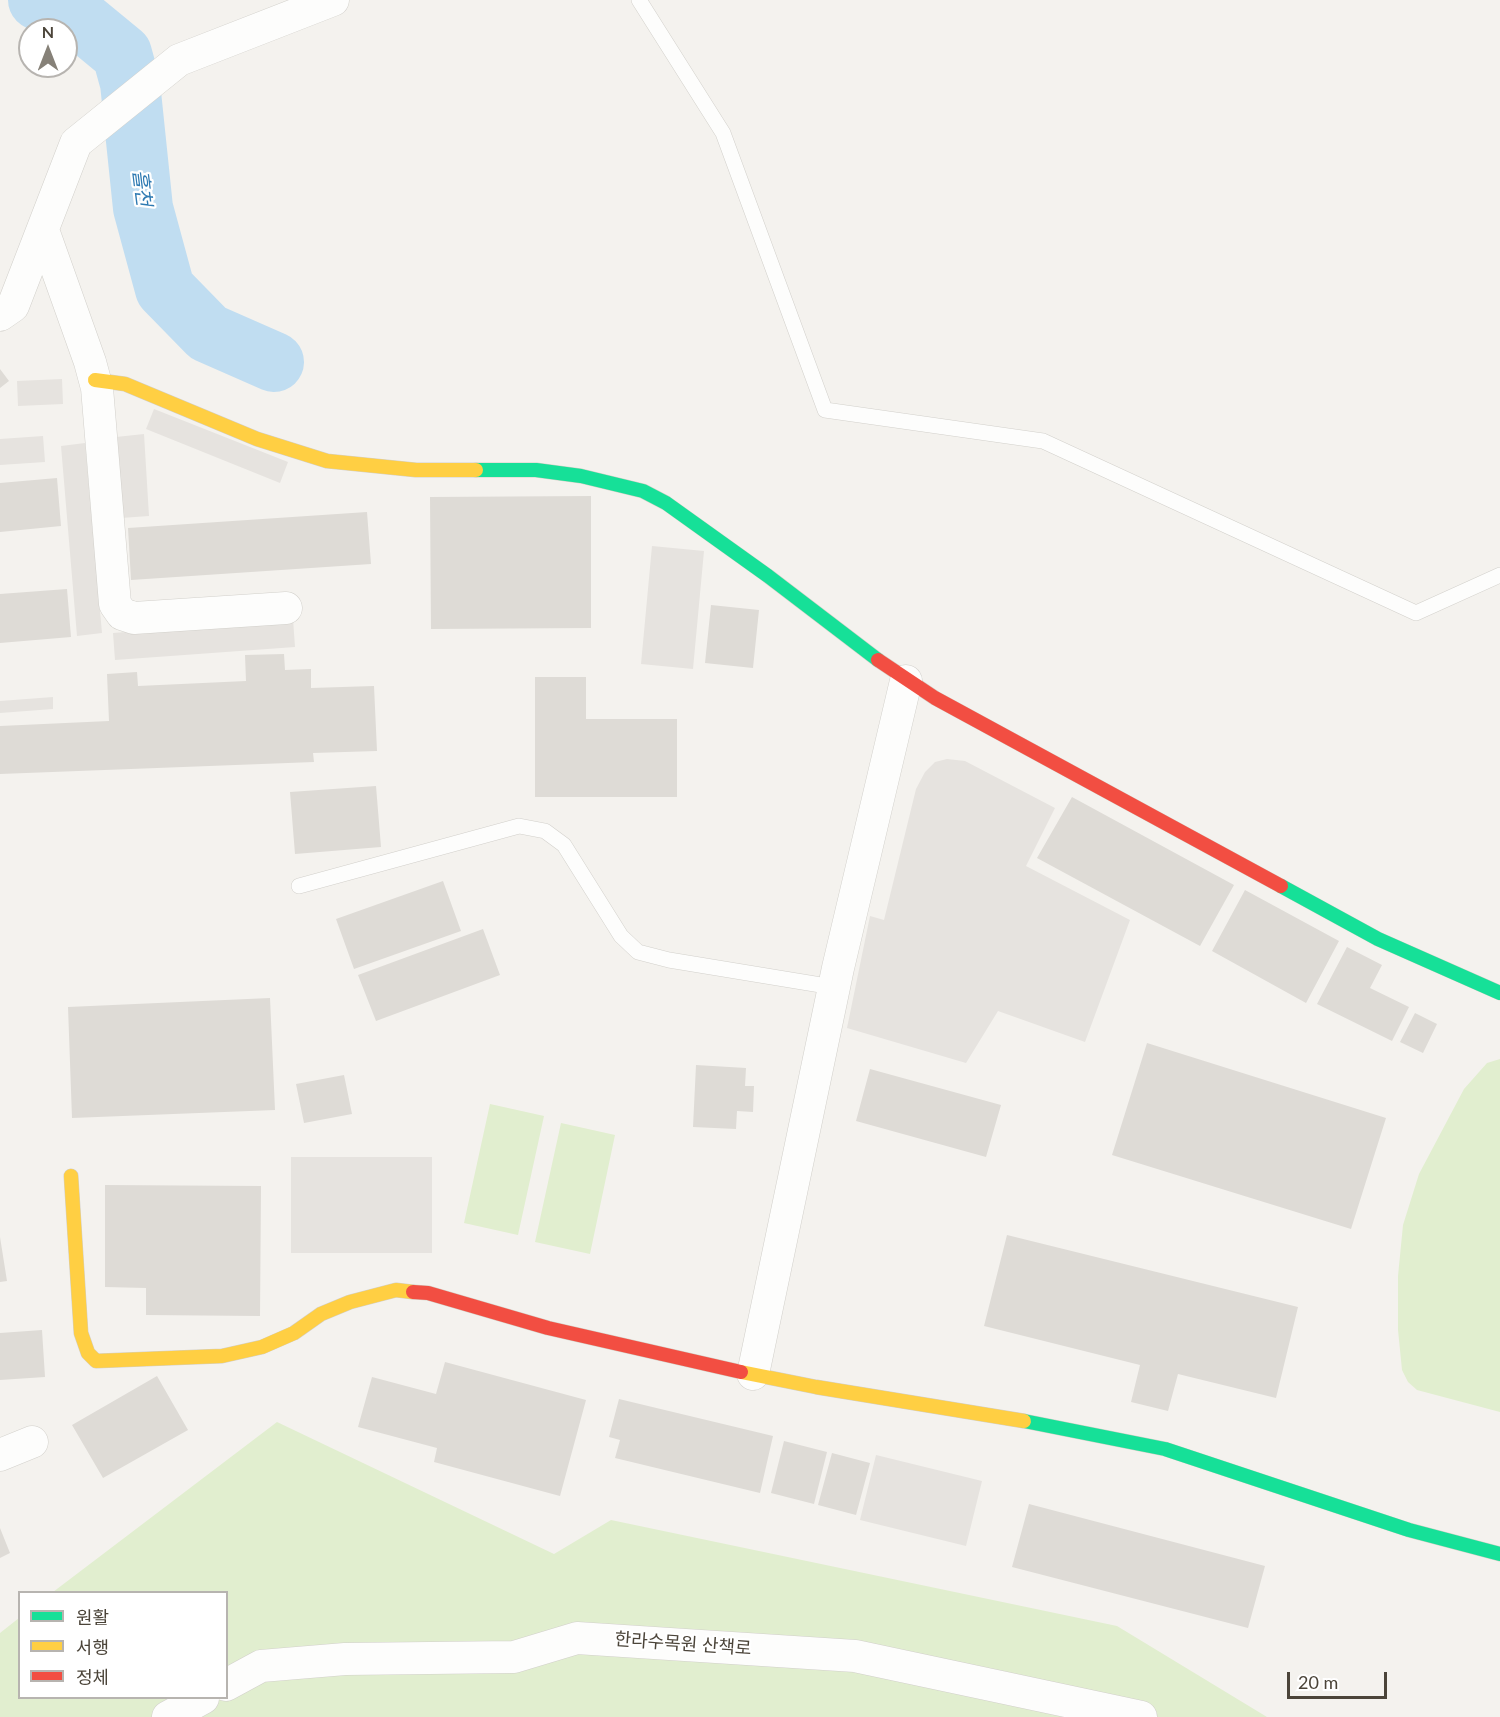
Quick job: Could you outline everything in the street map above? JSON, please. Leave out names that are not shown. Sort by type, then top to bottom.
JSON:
[{"type":"street","points":[[0,315],[13,306],[76,143],[179,60],[333,0]]},
{"type":"street","points":[[43,230],[95,380],[115,604],[122,614],[134,618],[286,608]]},
{"type":"street","points":[[95,380],[125,384],[257,439],[327,461],[416,470],[536,470],[581,476],[643,491],[666,503],[768,576],[906,681],[1152,819],[1367,934],[1500,993]]},
{"type":"street","points":[[753,1374],[833,987],[906,681]]},
{"type":"street","points":[[71,1176],[81,1333],[88,1353],[96,1361],[222,1356],[262,1347],[294,1333],[321,1314],[350,1302],[396,1290],[428,1293],[548,1328],[753,1374],[1031,1422],[1165,1449],[1409,1530],[1500,1554]]},
{"type":"street","points":[[0,1455],[32,1442]]},
{"type":"street","name":"한라수목원 산책로","points":[[228,1684],[261,1666],[345,1659],[514,1657],[577,1638],[855,1656],[1142,1717]]},
{"type":"street","points":[[168,1717],[201,1699]]},
{"type":"lane","points":[[639,0],[723,133],[825,410],[1042,441],[1416,613],[1500,575]]},
{"type":"lane","points":[[299,886],[519,826],[545,831],[564,845],[621,936],[638,952],[669,960],[833,987]]},
{"type":"green space","points":[[1500,1059],[1500,1412],[1417,1390],[1408,1382],[1402,1370],[1398,1330],[1398,1276],[1403,1225],[1419,1174],[1464,1089],[1487,1063]]},
{"type":"green space","points":[[490,1104],[544,1116],[518,1235],[464,1223]]},
{"type":"green space","points":[[561,1123],[615,1135],[590,1254],[535,1242]]},
{"type":"green space","points":[[277,1422],[554,1554],[611,1520],[1117,1626],[1267,1717],[0,1717],[0,1633],[18,1619],[18,1699],[228,1699],[228,1591],[54,1591]]},
{"type":"shaded area","points":[[62,379],[63,404],[18,406],[17,381]]},
{"type":"shaded area","points":[[154,409],[288,462],[280,483],[146,429]]},
{"type":"shaded area","points":[[144,434],[149,516],[121,518],[116,437]]},
{"type":"shaded area","points":[[43,436],[45,462],[0,465],[0,439]]},
{"type":"shaded area","points":[[85,443],[102,633],[77,636],[61,446]]},
{"type":"shaded area","points":[[652,546],[704,551],[693,669],[641,664]]},
{"type":"shaded area","points":[[293,619],[295,647],[115,660],[113,633]]},
{"type":"shaded area","points":[[53,697],[53,709],[0,713],[0,701]]},
{"type":"shaded area","points":[[947,759],[965,761],[1055,808],[1026,866],[1130,920],[1085,1042],[998,1011],[966,1063],[847,1028],[870,916],[884,920],[916,789],[925,772],[935,762]]},
{"type":"shaded area","points":[[291,1157],[432,1157],[432,1253],[291,1253]]},
{"type":"shaded area","points":[[876,1455],[982,1481],[966,1546],[860,1520]]},
{"type":"building","points":[[0,369],[9,381],[0,388]]},
{"type":"building","points":[[57,478],[61,526],[0,532],[0,483]]},
{"type":"building","points":[[591,496],[591,628],[431,629],[430,497]]},
{"type":"building","points":[[367,512],[371,564],[131,580],[128,528]]},
{"type":"building","points":[[67,589],[71,637],[0,643],[0,594]]},
{"type":"building","points":[[711,605],[759,610],[753,668],[705,663]]},
{"type":"building","points":[[284,654],[285,670],[311,669],[311,688],[374,686],[377,751],[313,753],[314,762],[0,774],[0,726],[109,721],[107,674],[137,672],[138,686],[246,681],[245,655]]},
{"type":"building","points":[[535,677],[586,677],[586,719],[677,719],[677,797],[535,797]]},
{"type":"building","points":[[376,786],[381,847],[295,854],[290,792]]},
{"type":"building","points":[[1072,797],[1234,885],[1200,946],[1037,858]]},
{"type":"building","points":[[443,881],[461,931],[354,969],[336,919]]},
{"type":"building","points":[[1245,890],[1339,941],[1306,1003],[1212,951]]},
{"type":"building","points":[[483,929],[500,975],[376,1021],[358,975]]},
{"type":"building","points":[[1347,947],[1382,965],[1370,988],[1409,1007],[1392,1041],[1317,1004]]},
{"type":"building","points":[[270,998],[275,1110],[72,1118],[68,1007]]},
{"type":"building","points":[[1415,1013],[1437,1024],[1423,1053],[1400,1042]]},
{"type":"building","points":[[1147,1043],[1386,1118],[1351,1229],[1112,1155]]},
{"type":"building","points":[[696,1065],[746,1068],[745,1086],[754,1086],[753,1112],[737,1111],[736,1129],[693,1127]]},
{"type":"building","points":[[870,1069],[1001,1105],[986,1157],[856,1121]]},
{"type":"building","points":[[344,1075],[352,1114],[304,1123],[296,1084]]},
{"type":"building","points":[[105,1185],[261,1186],[260,1316],[146,1315],[146,1288],[105,1287]]},
{"type":"building","points":[[1007,1235],[1298,1307],[1276,1398],[1178,1374],[1168,1411],[1131,1402],[1140,1365],[984,1326]]},
{"type":"building","points":[[0,1237],[7,1281],[0,1282]]},
{"type":"building","points":[[42,1330],[45,1377],[0,1380],[0,1333]]},
{"type":"building","points":[[445,1362],[586,1400],[560,1496],[434,1462],[437,1448],[358,1427],[372,1377],[436,1394]]},
{"type":"building","points":[[157,1376],[188,1430],[103,1478],[72,1425]]},
{"type":"building","points":[[619,1399],[773,1436],[760,1493],[615,1458],[620,1440],[609,1437]]},
{"type":"building","points":[[784,1441],[827,1452],[814,1504],[771,1493]]},
{"type":"building","points":[[832,1453],[870,1463],[856,1515],[818,1505]]},
{"type":"building","points":[[1029,1504],[1265,1566],[1248,1628],[1012,1567]]},
{"type":"building","points":[[0,1528],[10,1553],[0,1558]]},
{"type":"waterway","name":"흘천","points":[[38,0],[76,16],[122,54],[130,83],[143,208],[165,289],[208,333],[274,362]]},
{"type":"traffic: fast","points":[[476,470],[536,470],[581,476],[643,491],[666,503],[768,576],[878,660]]},
{"type":"traffic: fast","points":[[1281,886],[1378,939],[1500,993]]},
{"type":"traffic: fast","points":[[1024,1421],[1165,1449],[1409,1530],[1500,1554]]},
{"type":"traffic: slow","points":[[95,380],[125,384],[257,439],[327,461],[416,470],[476,470]]},
{"type":"traffic: slow","points":[[71,1176],[81,1333],[88,1353],[96,1361],[222,1356],[262,1347],[294,1333],[321,1314],[350,1302],[396,1290],[413,1292]]},
{"type":"traffic: slow","points":[[741,1372],[816,1387],[1024,1421]]},
{"type":"traffic: jam","points":[[878,660],[935,698],[1281,886]]},
{"type":"traffic: jam","points":[[413,1292],[428,1293],[548,1328],[741,1372]]}]
